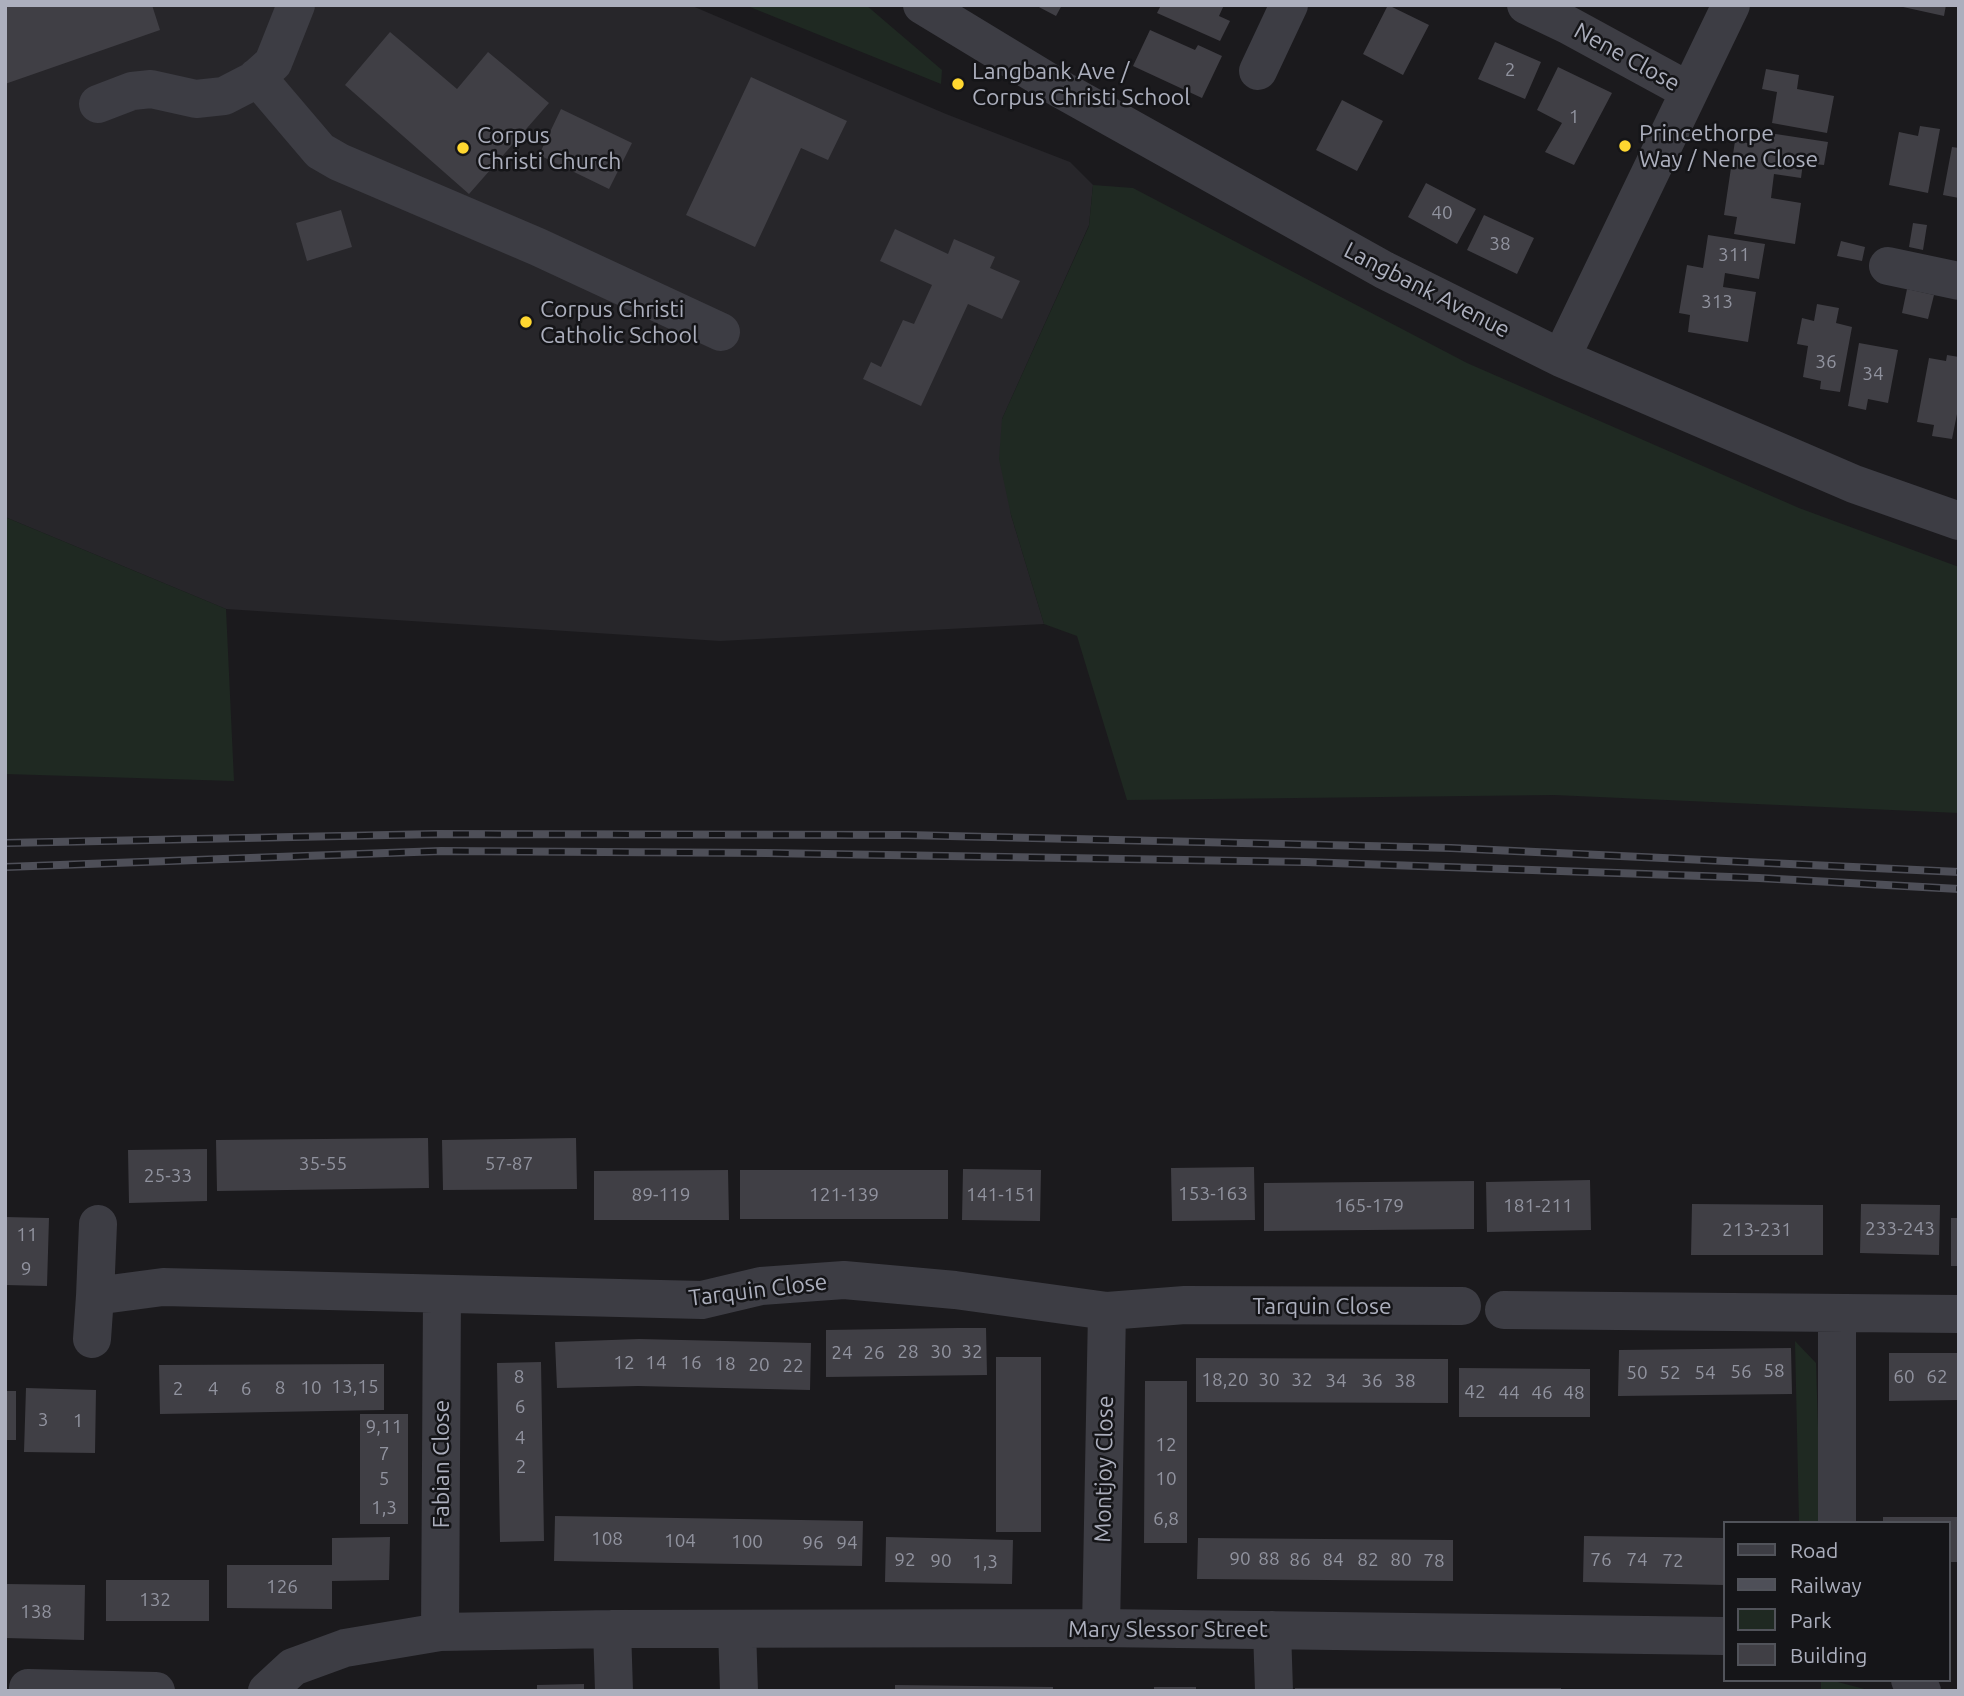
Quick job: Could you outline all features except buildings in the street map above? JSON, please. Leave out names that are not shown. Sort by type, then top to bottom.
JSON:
[{"type":"street","points":[[98,104],[132,92],[150,89],[197,99],[224,96],[257,77],[273,63],[296,5]]},
{"type":"street","name":"Langbank Avenue","points":[[922,5],[1062,90],[1384,270],[1561,358],[1842,479],[1959,522]]},
{"type":"street","points":[[1258,71],[1289,5]]},
{"type":"street","name":"Nene Close","points":[[1526,5],[1568,25],[1689,92]]},
{"type":"street","points":[[1561,358],[1731,5]]},
{"type":"street","points":[[257,77],[320,151],[339,162],[538,247],[721,332]]},
{"type":"street","points":[[1888,266],[1959,281]]},
{"type":"street","points":[[92,1339],[98,1224]]},
{"type":"street","name":"Tarquin Close","points":[[94,1296],[163,1287],[702,1300],[761,1286],[844,1280],[955,1290],[1107,1311],[1185,1305],[1462,1306]]},
{"type":"street","name":"Fabian Close","points":[[440,1632],[442,1295]]},
{"type":"street","points":[[1504,1310],[1959,1314]]},
{"type":"street","name":"Montjoy Close","points":[[1101,1628],[1107,1311]]},
{"type":"street","points":[[1837,1313],[1838,1521]]},
{"type":"street","name":"Mary Slessor Street","points":[[267,1691],[293,1667],[345,1648],[440,1632],[1101,1628],[1722,1636]]},
{"type":"street","points":[[612,1629],[614,1691]]},
{"type":"street","points":[[737,1629],[739,1691]]},
{"type":"street","points":[[1272,1630],[1274,1691]]},
{"type":"street","points":[[28,1689],[156,1691]]},
{"type":"shaded area","name":"Corpus Christi Catholic School","points":[[5,5],[690,5],[946,114],[1070,162],[1093,185],[1089,225],[1002,419],[1011,515],[1044,624],[720,641],[226,609],[5,517]]},
{"type":"green space","points":[[745,5],[866,5],[942,70],[941,84]]},
{"type":"green space","points":[[1093,185],[1133,188],[1467,363],[1799,508],[1959,567],[1959,813],[1554,795],[1127,800],[1077,636],[1044,624],[1011,515],[999,459],[1002,419],[1089,226]]},
{"type":"green space","points":[[5,517],[226,609],[234,781],[5,774]]},
{"type":"green space","points":[[1795,1341],[1816,1363],[1821,1521],[1799,1521]]},
{"type":"green space","points":[[1821,1682],[1838,1682],[1872,1691],[1821,1691]]},
{"type":"railway","points":[[5,843],[437,834],[907,835],[1451,848],[1959,872]]},
{"type":"railway","points":[[5,867],[441,851],[766,853],[1305,862],[1759,878],[1959,889]]},
{"type":"place","name":"Langbank Ave / Corpus Christi School","points":[[958,84]]},
{"type":"place","name":"Princethorpe Way / Nene Close","points":[[1625,146]]},
{"type":"place","name":"Corpus Christi Church","points":[[463,148]]},
{"type":"place","name":"Corpus Christi Catholic School","points":[[526,322]]}]
